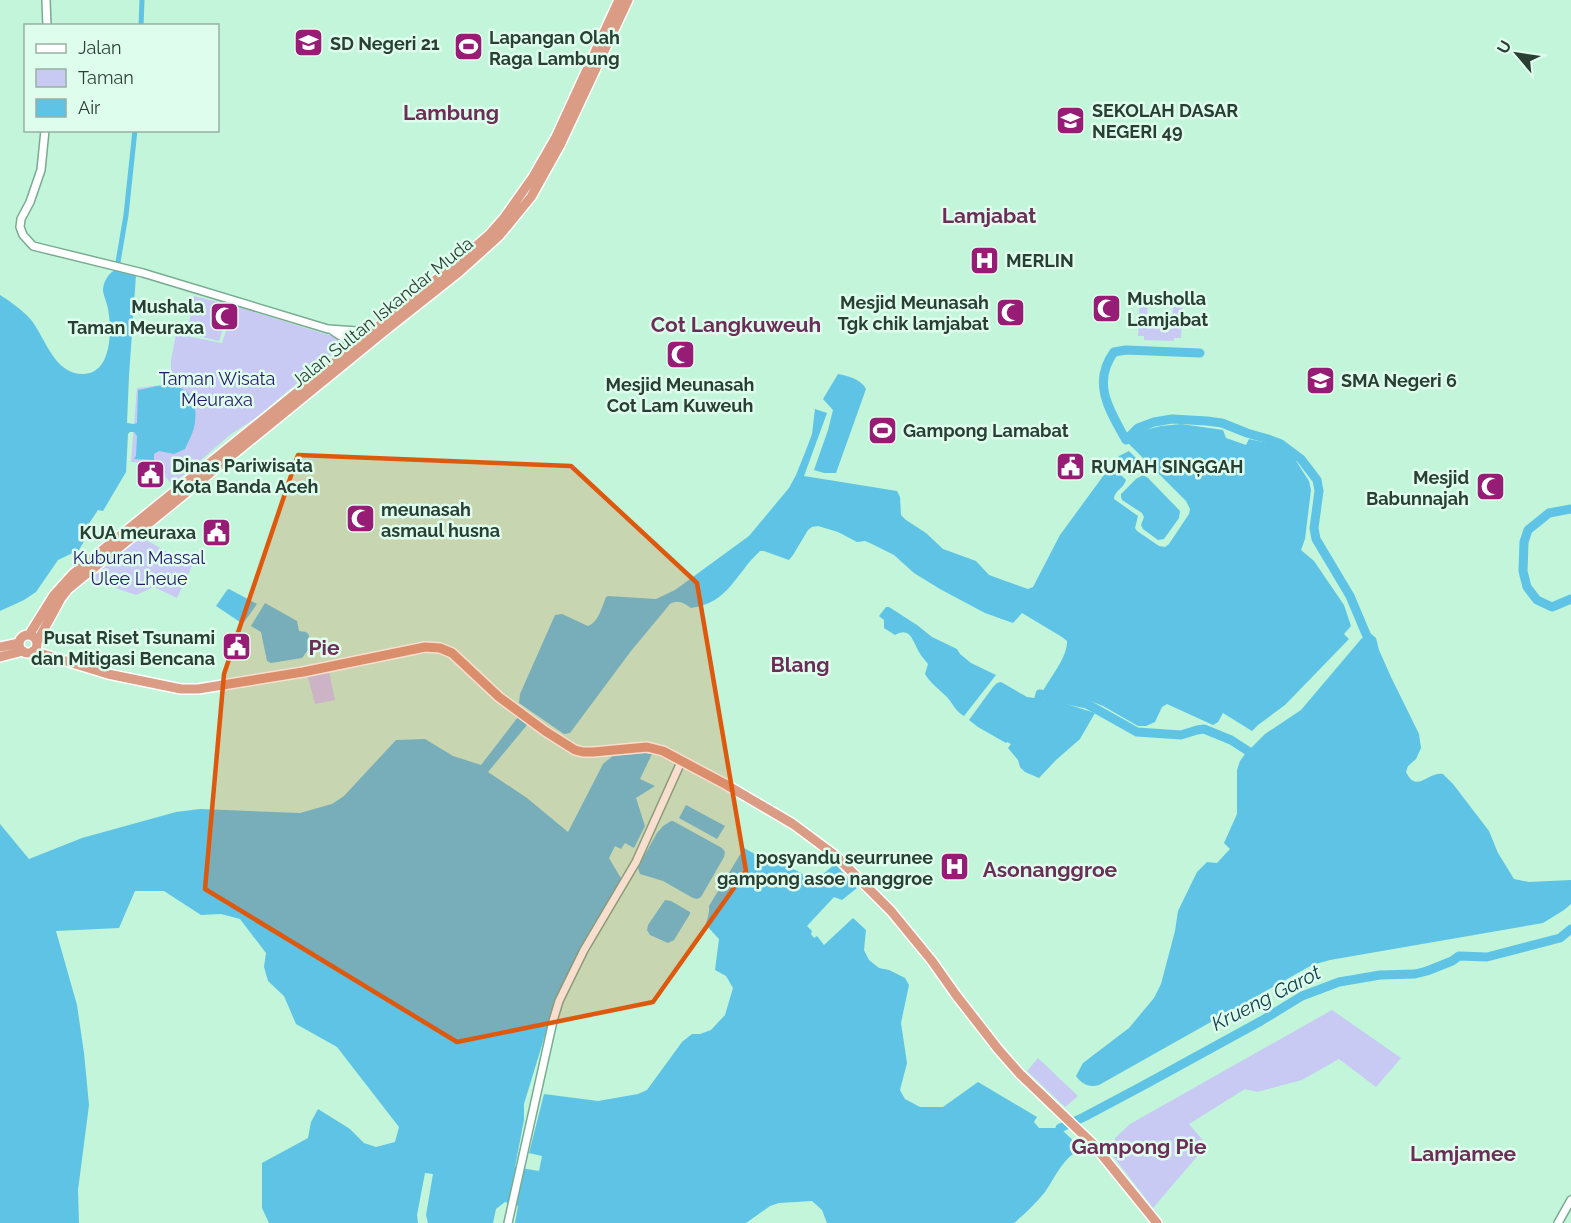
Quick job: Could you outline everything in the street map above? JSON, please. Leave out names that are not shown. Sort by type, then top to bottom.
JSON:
[{"type":"highway","name":"Jalan Sultan Iskandar Muda","points":[[29,635],[54,595],[73,574],[454,266],[489,235],[523,193],[553,143],[619,0]]},
{"type":"highway","name":"Jalan Sultan Iskandar Muda","points":[[35,647],[51,615],[68,589],[459,272],[499,236],[531,197],[558,149],[628,0]]},
{"type":"highway","points":[[21,647],[21,638],[29,635],[33,636],[35,647]]},
{"type":"highway","points":[[0,647],[21,647],[28,653],[35,647]]},
{"type":"highway","points":[[0,657],[21,647]]},
{"type":"highway","points":[[35,647],[108,674],[181,689],[198,689],[303,672],[425,647],[440,648],[452,653],[499,698],[575,750],[583,753],[647,747],[663,751],[793,824],[846,865],[891,911],[998,1049],[1020,1074],[1090,1142],[1157,1223]]},
{"type":"street","points":[[46,0],[47,24]]},
{"type":"street","points":[[45,132],[41,170],[30,202],[21,219],[23,235],[33,246],[141,272],[328,328],[357,331],[376,328]]},
{"type":"street","points":[[328,328],[347,340],[350,350]]},
{"type":"street","points":[[508,1223],[553,1021],[560,1001],[584,950],[630,873],[681,762]]},
{"type":"street","points":[[1558,1223],[1571,1200]]},
{"type":"highlighted area","points":[[298,455],[571,466],[697,583],[746,871],[653,1002],[457,1042],[205,889],[224,674]]},
{"type":"green space","points":[[1140,294],[1183,296],[1181,338],[1174,338],[1174,341],[1144,340],[1144,336],[1138,336]],"holes":[[[1148,302],[1173,303],[1172,329],[1146,328]]]},
{"type":"green space","points":[[194,296],[231,305],[219,341],[187,333]]},
{"type":"green space","name":"Taman Wisata Meuraxa","points":[[234,306],[330,335],[344,344],[253,420],[231,434],[172,485],[155,464],[131,462],[137,388],[171,384],[171,360],[176,334],[222,343]]},
{"type":"green space","name":"Kuburan Massal Ulee Lheue","points":[[139,536],[192,566],[177,598],[154,587],[136,595],[86,578]]},
{"type":"green space","points":[[329,672],[335,700],[315,704],[308,677]]},
{"type":"green space","points":[[1332,1010],[1401,1058],[1376,1087],[1339,1059],[1302,1080],[1257,1092],[1245,1089],[1189,1124],[1207,1145],[1153,1208],[1113,1156],[1115,1138],[1130,1124]]},
{"type":"green space","points":[[1038,1058],[1078,1096],[1065,1107],[1027,1071]]},
{"type":"water","points":[[117,269],[136,275],[127,423],[137,423],[138,390],[166,385],[175,386],[192,398],[195,411],[193,431],[185,449],[174,454],[159,451],[154,454],[154,460],[134,459],[137,436],[134,432],[130,432],[126,472],[103,511],[98,510],[88,525],[91,529],[79,550],[58,560],[36,592],[0,611],[0,295],[32,321],[58,363],[74,373],[93,372],[100,366],[108,349],[110,327],[103,288],[109,275]]},
{"type":"water","points":[[838,374],[858,380],[866,389],[836,473],[824,473],[814,470],[833,410],[823,399]]},
{"type":"water","points":[[815,409],[827,413],[804,476],[897,491],[900,497],[901,515],[943,549],[976,561],[989,575],[1028,589],[1033,587],[1060,535],[1109,468],[1115,469],[1126,480],[1114,499],[1138,516],[1135,528],[1137,531],[1159,546],[1165,547],[1169,544],[1190,509],[1186,501],[1128,443],[1136,432],[1181,424],[1223,430],[1226,438],[1246,445],[1249,439],[1281,446],[1291,453],[1309,481],[1311,490],[1305,539],[1301,550],[1314,561],[1344,605],[1351,626],[1344,634],[1349,639],[1285,705],[1252,731],[1223,713],[1218,722],[1213,725],[1167,704],[1162,707],[1155,722],[1146,726],[1138,726],[1088,700],[1043,691],[1065,653],[1067,641],[1062,637],[1022,613],[1013,623],[985,613],[914,573],[894,555],[865,541],[857,542],[838,532],[818,526],[808,530],[789,560],[760,551],[723,594],[714,600],[691,608],[678,602],[670,604],[631,651],[570,733],[564,734],[519,703],[520,694],[555,615],[562,614],[588,626],[597,618],[608,596],[656,599],[675,590],[749,536],[789,488],[796,475],[812,434]]},
{"type":"water","points":[[1129,451],[1141,463],[1132,476],[1117,463],[1119,456]]},
{"type":"water","points":[[1143,475],[1180,511],[1179,518],[1164,539],[1158,540],[1143,529],[1142,513],[1121,497],[1121,494],[1136,479]]},
{"type":"water","points":[[229,589],[257,604],[244,622],[240,622],[216,606]]},
{"type":"water","points":[[265,603],[297,621],[299,631],[309,635],[308,650],[302,658],[271,663],[267,661],[261,632],[251,626]]},
{"type":"water","points":[[886,607],[917,625],[932,637],[957,649],[971,663],[996,675],[964,716],[927,678],[925,674],[928,664],[910,636],[904,632],[895,635],[884,628],[884,620],[879,616]]},
{"type":"water","points":[[1369,632],[1376,638],[1391,677],[1419,734],[1421,748],[1406,772],[1410,778],[1418,782],[1437,774],[1443,774],[1489,831],[1498,853],[1514,879],[1529,882],[1571,880],[1571,904],[1543,923],[1312,965],[1099,1085],[1089,1086],[1083,1083],[1076,1076],[1083,1063],[1129,1028],[1154,998],[1161,984],[1178,911],[1197,872],[1207,862],[1217,863],[1230,849],[1224,843],[1237,814],[1237,770],[1240,761],[1265,734],[1301,710]]},
{"type":"water","points":[[1001,682],[1027,697],[1057,701],[1095,713],[1080,739],[1039,778],[1025,772],[1020,767],[1018,760],[1008,748],[1011,744],[969,720],[993,687]]},
{"type":"water","points":[[518,717],[527,725],[488,772],[527,798],[568,832],[603,764],[615,754],[631,751],[652,754],[640,779],[655,786],[636,798],[645,826],[634,848],[625,843],[621,849],[615,846],[609,858],[622,880],[558,998],[549,1022],[524,1104],[524,1120],[515,1167],[539,1171],[542,1156],[529,1153],[544,1094],[598,1101],[638,1094],[647,1090],[682,1042],[692,1034],[711,1030],[725,1015],[733,988],[726,976],[715,970],[719,939],[706,925],[709,906],[744,848],[769,862],[772,858],[801,873],[809,881],[815,881],[835,864],[857,888],[842,900],[834,897],[807,926],[814,938],[817,936],[824,945],[853,918],[866,930],[864,950],[869,960],[879,968],[905,978],[909,985],[901,1023],[907,1063],[900,1090],[905,1099],[920,1107],[943,1107],[978,1082],[1037,1117],[1034,1122],[1039,1128],[1060,1128],[1082,1149],[1075,1152],[1065,1162],[1045,1192],[1014,1223],[827,1223],[822,1210],[812,1201],[779,1203],[770,1206],[746,1223],[515,1223],[518,1206],[505,1202],[496,1209],[493,1223],[269,1223],[262,1208],[262,1163],[308,1138],[311,1122],[318,1109],[350,1129],[364,1143],[376,1147],[395,1142],[399,1127],[337,1047],[296,1024],[284,996],[268,981],[264,967],[266,953],[240,919],[221,914],[201,915],[164,891],[135,891],[119,928],[56,931],[77,1005],[89,1105],[78,1190],[79,1223],[0,1223],[0,824],[29,859],[82,838],[176,812],[200,809],[300,813],[332,804],[344,796],[396,740],[425,739],[453,756],[481,765]]},
{"type":"water","points":[[686,805],[725,826],[717,839],[679,818]]},
{"type":"water","points":[[671,821],[722,848],[725,852],[701,897],[697,899],[663,881],[640,874],[638,868],[657,833]]},
{"type":"water","points":[[665,900],[690,912],[674,940],[668,943],[650,935],[647,930]]},
{"type":"pier","points":[[425,1173],[433,1174],[426,1215],[428,1223],[418,1223],[417,1215]]},
{"type":"waterway","points":[[141,24],[142,0]]},
{"type":"waterway","points":[[117,268],[126,215],[135,132]]},
{"type":"waterway","points":[[1200,353],[1126,350],[1114,352],[1107,363],[1103,386],[1109,408],[1126,440],[1138,428],[1154,422],[1172,419],[1207,421],[1222,423],[1281,444],[1301,459],[1317,480],[1319,491],[1314,528],[1316,539],[1350,596],[1366,634]]},
{"type":"waterway","name":"Krueng Garot","points":[[1571,509],[1549,513],[1528,530],[1524,542],[1523,571],[1527,587],[1537,600],[1552,607],[1571,599]]},
{"type":"waterway","points":[[1039,698],[1040,694],[1087,704],[1137,732],[1181,735],[1204,729],[1231,740],[1248,751]]},
{"type":"waterway","name":"Krueng Garot","points":[[1060,1128],[1146,1084],[1302,996],[1339,982],[1380,975],[1415,974],[1427,971],[1459,956],[1487,957],[1560,938],[1571,929]]},
{"type":"place","name":"SD Negeri 21","points":[[309,43]]},
{"type":"place","name":"Lapangan Olah Raga Lambung","points":[[468,47]]},
{"type":"place","name":"SEKOLAH DASAR NEGERI 49","points":[[1071,120]]},
{"type":"place","name":"MERLIN","points":[[985,260]]},
{"type":"place","name":"Musholla Lamjabat","points":[[1106,308]]},
{"type":"place","name":"Mesjid Meunasah Tgk chik lamjabat","points":[[1010,312]]},
{"type":"place","name":"Mushala Taman Meuraxa","points":[[225,316]]},
{"type":"place","name":"Mesjid Meunasah Cot Lam Kuweuh","points":[[680,355]]},
{"type":"place","name":"SMA Negeri 6","points":[[1320,380]]},
{"type":"place","name":"Gampong Lamabat","points":[[882,430]]},
{"type":"place","name":"RUMAH SINĢGAH","points":[[1070,466]]},
{"type":"place","name":"Dinas Pariwisata Kota Banda Aceh","points":[[151,475]]},
{"type":"place","name":"Mesjid Babunnajah","points":[[1490,487]]},
{"type":"place","name":"meunasah asmaul husna","points":[[360,519]]},
{"type":"place","name":"KUA meuraxa","points":[[217,532]]},
{"type":"place","name":"Pusat Riset Tsunami dan Mitigasi Bencana","points":[[236,647]]},
{"type":"place","name":"posyandu seurrunee gampong asoe nanggroe","points":[[954,867]]},
{"type":"district","name":"Lambung","points":[[451,112]]},
{"type":"district","name":"Lamjabat","points":[[989,215]]},
{"type":"district","name":"Cot Langkuweuh","points":[[736,324]]},
{"type":"district","name":"Pie","points":[[324,647]]},
{"type":"district","name":"Blang","points":[[800,664]]},
{"type":"district","name":"Asonanggroe","points":[[1050,869]]},
{"type":"district","name":"Gampong Pie","points":[[1139,1146]]},
{"type":"district","name":"Lamjamee","points":[[1463,1153]]}]
